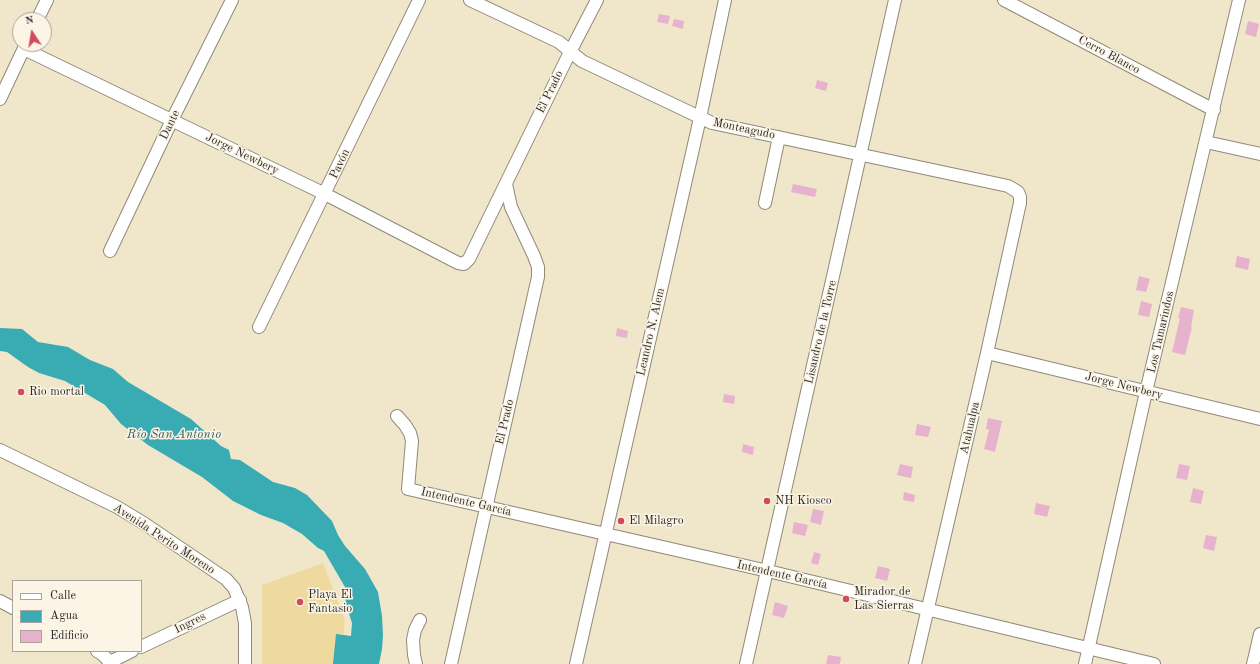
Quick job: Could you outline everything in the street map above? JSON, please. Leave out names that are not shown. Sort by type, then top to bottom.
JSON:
[{"type":"street","points":[[42,12],[47,0]]},
{"type":"street","name":"Dante","points":[[110,251],[172,120],[232,0]]},
{"type":"street","name":"Pavón","points":[[259,327],[419,0]]},
{"type":"street","name":"Monteagudo","points":[[470,0],[559,42],[582,61],[712,123],[1008,186],[1018,192]]},
{"type":"street","name":"El Prado","points":[[458,264],[464,264],[469,259],[597,0]]},
{"type":"street","name":"Leandro N. Alem","points":[[576,664],[700,118],[725,0]]},
{"type":"street","name":"Lisandro de la Torre","points":[[746,664],[895,0]]},
{"type":"street","name":"Cerro Blanco","points":[[1004,0],[1214,110]]},
{"type":"street","name":"Los Tamarindos","points":[[1085,664],[1146,392],[1239,0]]},
{"type":"street","points":[[0,99],[22,52]]},
{"type":"street","name":"Jorge Newbery","points":[[37,52],[172,120],[325,194],[458,264]]},
{"type":"street","points":[[765,203],[779,137]]},
{"type":"street","points":[[1206,142],[1260,154]]},
{"type":"street","name":"El Prado","points":[[451,664],[538,277],[538,267],[511,207],[506,184]]},
{"type":"street","name":"Atahualpa","points":[[915,664],[1020,203],[1018,192]]},
{"type":"street","points":[[496,204],[504,204],[511,207]]},
{"type":"street","name":"Jorge Newbery","points":[[987,353],[1260,419]]},
{"type":"street","name":"Intendente García","points":[[397,416],[410,433],[412,441],[408,489],[768,571],[1154,664]]},
{"type":"street","name":"Avenida Perito Moreno","points":[[0,450],[117,507],[145,524],[226,579],[234,588],[240,600],[245,623],[245,664]]},
{"type":"street","name":"Ingres","points":[[142,647],[240,600]]},
{"type":"street","points":[[0,601],[12,607]]},
{"type":"street","points":[[416,664],[413,640],[415,630],[420,620]]},
{"type":"street","points":[[1253,664],[1260,634]]},
{"type":"street","points":[[99,652],[110,663],[130,652]]},
{"type":"sand","name":"Playa El Fantasio","points":[[323,563],[345,620],[340,664],[262,664],[262,585]]},
{"type":"water","name":"Río San Antonio","points":[[0,328],[22,329],[38,342],[68,347],[90,360],[113,369],[128,382],[191,419],[221,446],[229,450],[231,459],[240,460],[273,482],[295,488],[307,495],[332,521],[345,546],[365,569],[378,592],[382,616],[383,635],[379,664],[333,664],[336,634],[351,636],[352,623],[346,604],[345,587],[324,551],[318,548],[302,534],[283,523],[261,515],[233,501],[202,477],[148,445],[121,424],[105,405],[65,381],[39,373],[7,352],[0,351]]},
{"type":"building","points":[[659,14],[670,16],[668,24],[657,22]]},
{"type":"building","points":[[674,19],[684,21],[683,29],[672,26]]},
{"type":"building","points":[[1248,21],[1259,24],[1256,37],[1245,34]]},
{"type":"building","points":[[817,80],[828,83],[826,91],[815,88]]},
{"type":"building","points":[[793,184],[817,189],[815,197],[791,192]]},
{"type":"building","points":[[1237,256],[1250,259],[1248,270],[1235,267]]},
{"type":"building","points":[[1139,276],[1150,279],[1146,292],[1136,290]]},
{"type":"building","points":[[1141,301],[1152,304],[1149,317],[1138,315]]},
{"type":"building","points":[[1181,307],[1194,310],[1192,327],[1185,355],[1172,352]]},
{"type":"building","points":[[617,328],[628,331],[627,338],[616,336]]},
{"type":"building","points":[[724,394],[735,396],[734,404],[723,402]]},
{"type":"building","points":[[988,418],[1002,421],[995,452],[984,449],[989,430],[986,429]]},
{"type":"building","points":[[917,424],[931,427],[928,437],[915,435]]},
{"type":"building","points":[[743,444],[754,447],[753,455],[742,452]]},
{"type":"building","points":[[900,464],[913,467],[911,478],[897,475]]},
{"type":"building","points":[[1179,464],[1190,466],[1187,480],[1176,478]]},
{"type":"building","points":[[1193,488],[1204,491],[1201,504],[1190,502]]},
{"type":"building","points":[[904,492],[915,495],[914,502],[903,500]]},
{"type":"building","points":[[1036,503],[1050,506],[1047,517],[1034,514]]},
{"type":"building","points":[[813,509],[824,511],[821,525],[810,522]]},
{"type":"building","points":[[794,522],[808,525],[805,536],[792,533]]},
{"type":"building","points":[[1206,535],[1217,537],[1214,551],[1203,548]]},
{"type":"building","points":[[814,552],[821,554],[818,565],[811,563]]},
{"type":"building","points":[[878,566],[890,569],[887,581],[875,578]]},
{"type":"building","points":[[775,602],[788,606],[784,618],[772,615]]},
{"type":"building","points":[[828,655],[841,657],[840,664],[826,664]]},
{"type":"place","name":"Rio mortal","points":[[21,392]]},
{"type":"place","name":"NH Kiosco","points":[[767,501]]},
{"type":"place","name":"El Milagro","points":[[621,521]]},
{"type":"place","name":"Mirador de Las Sierras","points":[[846,599]]},
{"type":"place","name":"Playa El Fantasio","points":[[300,602]]}]
